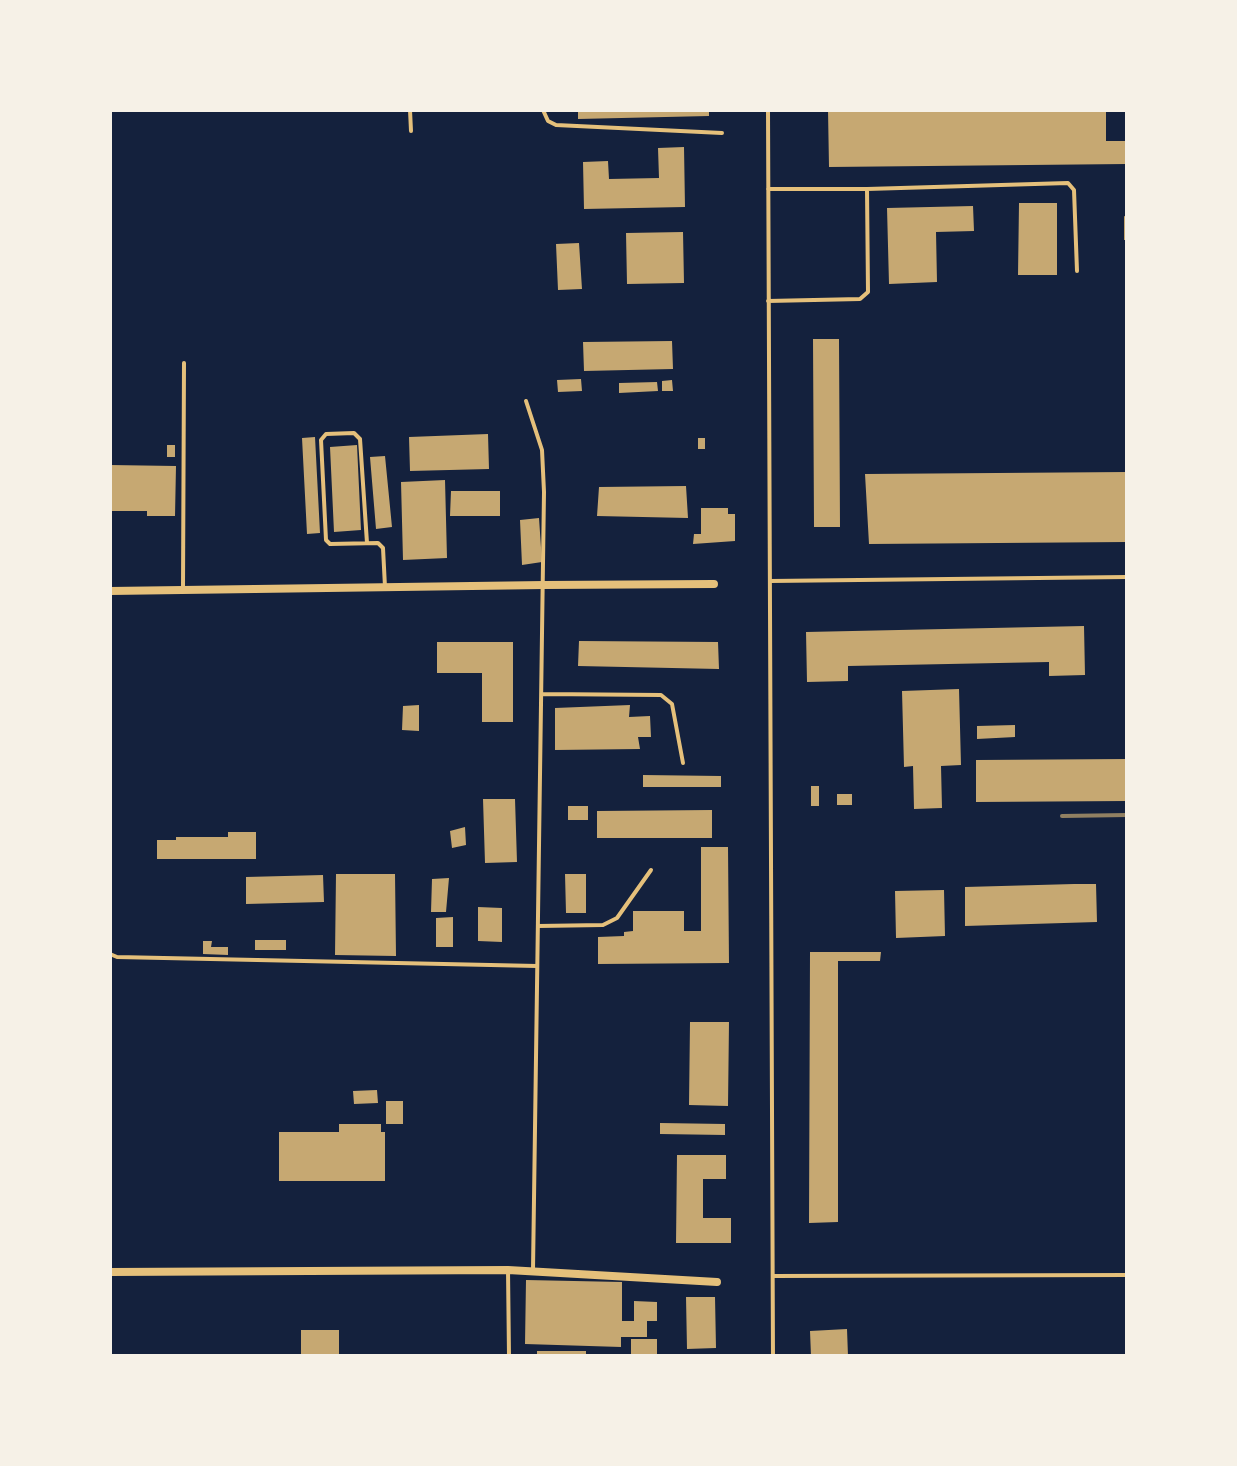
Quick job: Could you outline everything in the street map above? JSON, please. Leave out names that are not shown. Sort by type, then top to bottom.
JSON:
[{"type":"street","points":[[110,591],[714,584]]},
{"type":"street","points":[[110,1272],[508,1270],[717,1282]]},
{"type":"lane","points":[[410,110],[411,131]]},
{"type":"lane","points":[[543,110],[548,121],[556,125],[722,133]]},
{"type":"lane","points":[[768,110],[773,1356]]},
{"type":"lane","points":[[768,189],[1068,183],[1074,190],[1077,271]]},
{"type":"lane","points":[[768,301],[860,299],[868,292],[867,189]]},
{"type":"lane","points":[[183,590],[184,363]]},
{"type":"lane","points":[[526,401],[542,450],[544,492],[533,1271]]},
{"type":"lane","points":[[367,543],[360,439],[354,433],[326,434],[321,440],[326,540],[330,544],[378,543],[383,548],[385,587]]},
{"type":"lane","points":[[770,581],[1127,577]]},
{"type":"lane","points":[[542,694],[661,695],[672,704],[683,763]]},
{"type":"lane","points":[[538,926],[611,923],[651,870]]},
{"type":"lane","points":[[110,954],[117,957],[537,966]]},
{"type":"lane","points":[[508,1270],[509,1356]]},
{"type":"lane","points":[[773,1276],[1127,1275]]},
{"type":"building","points":[[578,110],[709,110],[709,116],[578,119]]},
{"type":"building","points":[[828,110],[1106,110],[1106,141],[1127,141],[1127,164],[829,167]]},
{"type":"building","points":[[684,147],[685,207],[584,209],[583,162],[608,161],[609,179],[659,178],[658,148]]},
{"type":"building","points":[[1019,203],[1057,203],[1057,275],[1018,275]]},
{"type":"building","points":[[973,206],[974,231],[936,232],[937,282],[889,284],[887,208]]},
{"type":"building","points":[[1124,216],[1127,217],[1127,240],[1124,240]]},
{"type":"building","points":[[683,232],[684,283],[627,284],[626,233]]},
{"type":"building","points":[[579,243],[582,289],[558,290],[556,244]]},
{"type":"building","points":[[813,339],[839,339],[840,527],[814,527]]},
{"type":"building","points":[[672,341],[673,369],[584,371],[583,342]]},
{"type":"building","points":[[581,379],[582,391],[558,392],[557,380]]},
{"type":"building","points":[[672,380],[673,391],[662,391],[662,381]]},
{"type":"building","points":[[657,382],[658,391],[619,393],[619,383]]},
{"type":"building","points":[[488,434],[489,469],[410,471],[409,437]]},
{"type":"building","points":[[315,437],[320,533],[307,534],[302,438]]},
{"type":"building","points":[[698,438],[705,438],[705,449],[698,449]]},
{"type":"building","points":[[167,445],[175,445],[175,457],[167,457]]},
{"type":"building","points":[[357,445],[361,530],[334,532],[330,447]]},
{"type":"building","points":[[385,456],[392,527],[376,529],[370,457]]},
{"type":"building","points":[[110,465],[176,466],[175,516],[147,516],[147,511],[110,511]]},
{"type":"building","points":[[1127,472],[1127,542],[869,544],[865,474]]},
{"type":"building","points":[[445,480],[447,558],[403,560],[401,482]]},
{"type":"building","points":[[686,486],[688,518],[597,516],[599,487]]},
{"type":"building","points":[[451,491],[500,491],[500,516],[450,516]]},
{"type":"building","points":[[701,508],[728,508],[728,514],[735,514],[735,541],[693,544],[694,534],[701,534]]},
{"type":"building","points":[[539,518],[542,562],[522,565],[520,520]]},
{"type":"building","points":[[1084,626],[1085,675],[1049,676],[1049,662],[848,666],[848,681],[807,682],[806,632]]},
{"type":"building","points":[[579,641],[718,642],[719,669],[578,666]]},
{"type":"building","points":[[437,642],[513,642],[513,722],[482,722],[482,673],[437,673]]},
{"type":"building","points":[[959,689],[961,765],[941,766],[942,808],[914,809],[913,766],[904,767],[902,691]]},
{"type":"building","points":[[419,705],[419,731],[402,730],[403,706]]},
{"type":"building","points":[[630,705],[629,717],[650,716],[651,737],[638,737],[640,749],[555,750],[555,708]]},
{"type":"building","points":[[1015,725],[1015,737],[977,739],[977,726]]},
{"type":"building","points":[[1127,759],[1127,801],[976,802],[976,760]]},
{"type":"building","points":[[643,775],[721,776],[721,787],[643,787]]},
{"type":"building","points":[[811,786],[819,786],[819,806],[811,806]]},
{"type":"building","points":[[837,794],[852,794],[852,805],[837,805]]},
{"type":"building","points":[[483,799],[515,799],[517,862],[485,863]]},
{"type":"building","points":[[568,806],[588,806],[588,820],[568,820]]},
{"type":"building","points":[[712,810],[712,838],[597,838],[597,811]]},
{"type":"building","points":[[465,827],[466,845],[452,848],[450,831]]},
{"type":"building","points":[[228,832],[256,832],[256,859],[157,859],[157,840],[228,837]]},
{"type":"building","points":[[701,847],[728,847],[729,963],[598,964],[598,937],[624,936],[624,932],[633,931],[633,911],[684,911],[684,931],[701,931]]},
{"type":"building","points":[[336,874],[395,874],[396,956],[335,955]]},
{"type":"building","points":[[565,874],[586,874],[586,913],[566,913]]},
{"type":"building","points":[[323,875],[324,902],[246,904],[246,877]]},
{"type":"building","points":[[449,878],[446,912],[431,912],[432,879]]},
{"type":"building","points":[[1096,884],[1097,922],[965,926],[965,887]]},
{"type":"building","points":[[944,890],[945,936],[896,938],[895,891]]},
{"type":"building","points":[[478,907],[502,908],[502,942],[478,941]]},
{"type":"building","points":[[453,917],[453,947],[436,947],[436,918]]},
{"type":"building","points":[[255,940],[286,940],[286,950],[255,950]]},
{"type":"building","points":[[203,941],[212,941],[211,947],[228,947],[228,955],[203,954]]},
{"type":"building","points":[[810,952],[881,952],[880,961],[838,961],[838,1222],[809,1223]]},
{"type":"building","points":[[690,1022],[729,1022],[728,1106],[689,1105]]},
{"type":"building","points":[[377,1090],[378,1103],[354,1104],[353,1091]]},
{"type":"building","points":[[386,1101],[403,1101],[403,1124],[386,1124]]},
{"type":"building","points":[[660,1123],[725,1124],[725,1135],[660,1134]]},
{"type":"building","points":[[339,1124],[381,1124],[381,1132],[385,1132],[385,1181],[279,1181],[279,1132],[339,1132]]},
{"type":"building","points":[[677,1155],[726,1155],[726,1179],[703,1179],[703,1218],[731,1218],[731,1243],[676,1243]]},
{"type":"building","points":[[526,1280],[622,1282],[622,1321],[634,1321],[634,1301],[657,1302],[657,1321],[647,1321],[647,1337],[621,1337],[621,1347],[525,1344]]},
{"type":"building","points":[[686,1297],[715,1297],[716,1348],[687,1349]]},
{"type":"building","points":[[847,1329],[848,1356],[811,1356],[810,1331]]},
{"type":"building","points":[[301,1330],[339,1330],[339,1356],[301,1356]]},
{"type":"building","points":[[631,1339],[657,1339],[657,1354],[631,1354]]},
{"type":"building","points":[[537,1351],[586,1351],[586,1356],[537,1356]]},
{"type":"railway","points":[[1062,816],[1127,815]]}]
